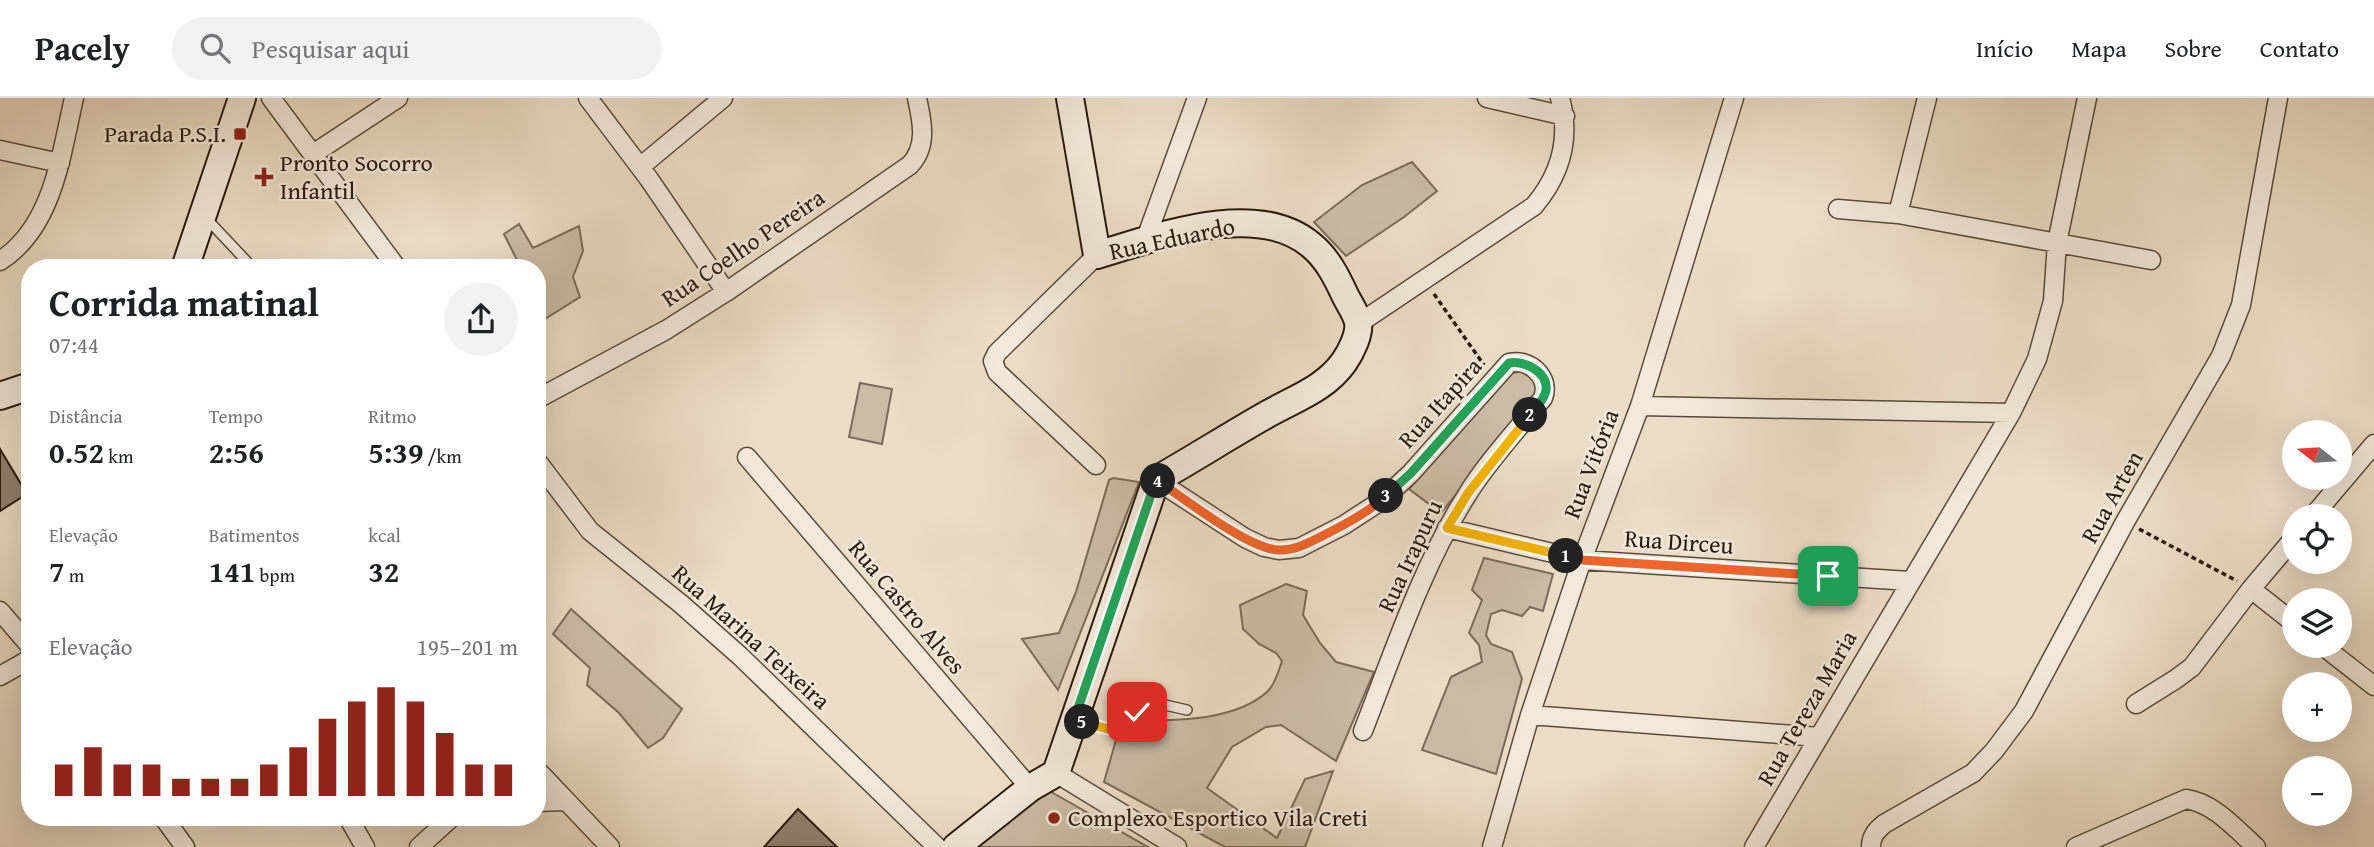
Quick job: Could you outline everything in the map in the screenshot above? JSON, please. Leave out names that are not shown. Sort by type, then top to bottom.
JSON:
[{"type":"street","points":[[0,261],[30,236],[42,212],[60,163],[74,98]]},
{"type":"street","points":[[188,259],[242,98]]},
{"type":"street","points":[[271,98],[390,259]]},
{"type":"street","points":[[313,155],[398,98]]},
{"type":"street","points":[[588,98],[640,167],[726,292]]},
{"type":"street","points":[[640,167],[723,98]]},
{"type":"street","name":"Rua Coelho Pereira","points":[[546,393],[666,330],[726,292],[910,165],[921,150],[922,127],[917,98]]},
{"type":"street","points":[[1070,98],[1097,255]]},
{"type":"street","points":[[1145,241],[1197,98]]},
{"type":"street","points":[[1487,98],[1565,116]]},
{"type":"street","points":[[956,847],[1030,788],[1056,773],[1156,480],[1267,414],[1321,386],[1346,360],[1354,344],[1358,324],[1534,206],[1549,188],[1559,167],[1564,143],[1565,116],[1560,98]]},
{"type":"street","name":"Rua Vitória","points":[[1492,847],[1530,715],[1582,560],[1640,406],[1734,98]]},
{"type":"street","points":[[1898,214],[1927,98]]},
{"type":"street","name":"Rua Tereza Maria","points":[[1754,847],[2011,413],[2037,359],[2053,301],[2057,243],[2087,98]]},
{"type":"street","name":"Rua Arten","points":[[1871,847],[1875,831],[1884,824],[1973,773],[1994,751],[2024,711],[2124,522],[2221,356],[2235,324],[2248,270],[2278,98]]},
{"type":"street","points":[[0,150],[60,163]]},
{"type":"street","points":[[1838,209],[1898,214],[2151,260]]},
{"type":"street","name":"Rua Eduardo","points":[[1096,465],[997,372],[993,361],[997,353],[1097,255],[1200,228],[1239,222],[1269,225],[1292,232],[1312,246],[1333,270],[1358,324]]},
{"type":"street","name":"Rua Itapira","points":[[1156,480],[1245,538],[1264,547],[1279,550],[1299,548],[1344,525],[1381,501],[1411,473],[1509,363]]},
{"type":"street","name":"Rua Irapuru","points":[[1363,731],[1407,618],[1447,528],[1468,493],[1543,398],[1546,389],[1535,370],[1524,363],[1509,363]]},
{"type":"street","points":[[0,396],[21,389]]},
{"type":"street","points":[[1640,406],[2011,413]]},
{"type":"street","points":[[2323,504],[2374,444]]},
{"type":"street","name":"Rua Castro Alves","points":[[747,457],[1030,788]]},
{"type":"street","name":"Rua Marina Teixeira","points":[[546,473],[590,531],[681,604],[740,656],[937,847]]},
{"type":"street","name":"Rua Dirceu","points":[[1447,528],[1582,560],[1910,581]]},
{"type":"street","points":[[2136,704],[2192,667],[2282,552]]},
{"type":"street","points":[[2251,589],[2282,614]]},
{"type":"street","points":[[0,611],[21,636]]},
{"type":"street","points":[[2338,658],[2374,687]]},
{"type":"street","points":[[0,676],[21,664]]},
{"type":"street","points":[[1530,715],[1819,737]]},
{"type":"street","points":[[1056,773],[1177,847]]},
{"type":"street","points":[[546,780],[610,847]]},
{"type":"street","points":[[2076,847],[2186,799],[2207,806],[2256,847]]},
{"type":"street","points":[[546,802],[565,801]]},
{"type":"street","points":[[170,826],[185,847]]},
{"type":"street","points":[[353,826],[365,847]]},
{"type":"street","points":[[419,847],[443,826]]},
{"type":"lane","points":[[204,216],[245,259]]},
{"type":"lane","points":[[1074,720],[1112,730],[1122,715],[1165,705],[1187,710]]},
{"type":"path","points":[[1425,280],[1494,380]]},
{"type":"path","points":[[2124,522],[2251,589]]},
{"type":"shaded area","points":[[1412,162],[1437,191],[1346,256],[1314,222],[1362,185]]},
{"type":"shaded area","points":[[519,224],[533,248],[579,226],[583,251],[573,277],[580,297],[546,318],[546,259],[516,259],[504,234]]},
{"type":"shaded area","points":[[1525,371],[1541,390],[1441,513],[1409,489],[1512,373]]},
{"type":"shaded area","points":[[860,383],[892,389],[882,444],[849,437]]},
{"type":"shaded area","points":[[1113,478],[1139,482],[1058,690],[1022,639],[1059,633],[1076,592],[1109,480]]},
{"type":"shaded area","points":[[1484,558],[1553,574],[1543,611],[1530,607],[1522,616],[1502,610],[1491,614],[1486,635],[1491,644],[1512,652],[1522,679],[1496,774],[1422,750],[1451,677],[1482,662],[1479,645],[1469,633],[1482,600],[1472,590]]},
{"type":"shaded area","points":[[1286,584],[1307,591],[1303,615],[1320,643],[1336,662],[1374,672],[1336,761],[1281,725],[1266,727],[1232,747],[1207,788],[1277,838],[1305,779],[1333,771],[1305,847],[1225,847],[1104,782],[1116,740],[1125,721],[1200,718],[1238,709],[1268,691],[1275,681],[1282,661],[1276,653],[1259,644],[1243,629],[1240,605]]},
{"type":"shaded area","points":[[571,609],[682,709],[663,738],[648,748],[619,713],[587,685],[590,668],[553,634]]},
{"type":"shaded area","name":"Complexo Esportico Vila Creti","points":[[1046,789],[1148,847],[977,847]]},
{"type":"building","points":[[0,449],[21,484],[21,498],[0,511]]},
{"type":"building","points":[[798,809],[837,847],[764,847]]},
{"type":"place","name":"Parada P.S.I.","points":[[240,134]]},
{"type":"place","name":"Pronto Socorro Infantil","points":[[264,177]]},
{"type":"place","name":"Complexo Esportico Vila Creti","points":[[1054,818]]},
{"type":"route","points":[[1137,712],[1122,715],[1112,730],[1074,720],[1156,480],[1245,538],[1264,547],[1279,550],[1299,548],[1344,525],[1381,501],[1411,473],[1509,363],[1524,363],[1535,370],[1546,389],[1543,398],[1468,493],[1447,528],[1582,560],[1828,576]]}]
